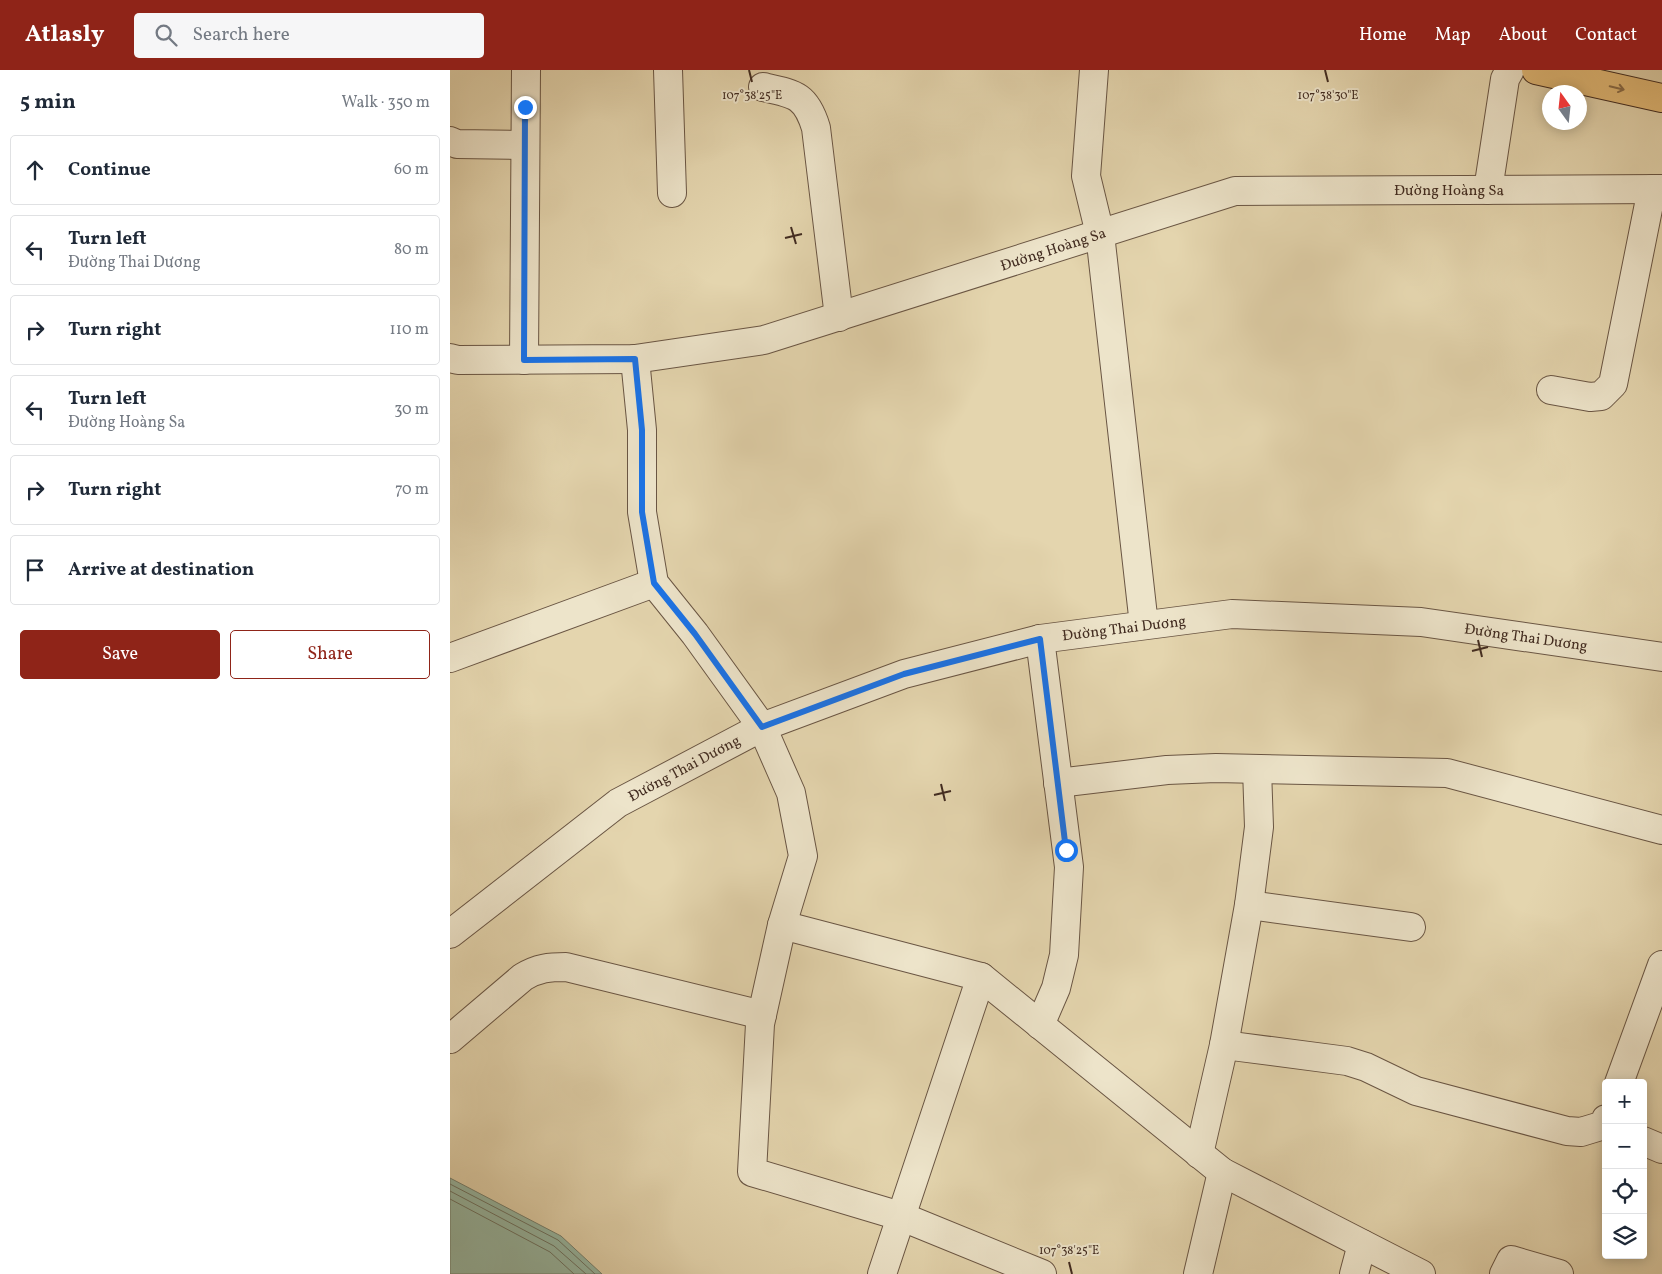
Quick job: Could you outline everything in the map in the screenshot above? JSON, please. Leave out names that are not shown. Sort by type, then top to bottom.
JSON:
[{"type":"main road","points":[[1536,70],[1662,98]]},
{"type":"street","points":[[524,360],[526,70]]},
{"type":"street","points":[[668,70],[672,193]]},
{"type":"street","points":[[1094,70],[1086,176],[1100,234],[1144,626]]},
{"type":"street","points":[[1488,190],[1505,80],[1510,70]]},
{"type":"street","points":[[763,87],[798,96],[805,103],[814,120],[838,317]]},
{"type":"street","points":[[450,142],[457,144],[525,145]]},
{"type":"street","points":[[1551,390],[1590,397],[1601,396],[1613,384],[1657,189]]},
{"type":"street","name":"Đường Hoàng Sa","points":[[450,358],[458,360],[635,359],[764,340],[1235,191],[1657,189]]},
{"type":"street","points":[[635,359],[642,430],[642,512],[654,583],[695,634],[762,727],[791,793],[803,856],[782,925],[762,1015],[752,1172],[900,1216],[1042,1274]]},
{"type":"street","points":[[450,658],[654,583]]},
{"type":"street","name":"Đường Thai Dương","points":[[450,934],[618,803],[762,727],[904,674],[1040,639],[1232,614],[1421,622],[1662,657]]},
{"type":"street","points":[[1040,639],[1069,867],[1064,955],[1056,988],[1040,1025]]},
{"type":"street","points":[[1058,783],[1167,770],[1257,769],[1447,773],[1662,830]]},
{"type":"street","points":[[1199,1154],[1224,1045],[1249,905],[1259,827],[1257,769]]},
{"type":"street","points":[[1249,905],[1411,927]]},
{"type":"street","points":[[782,925],[981,977],[1222,1172],[1421,1274]]},
{"type":"street","points":[[1620,1079],[1662,966]]},
{"type":"street","points":[[450,1039],[523,976],[535,970],[549,967],[566,967],[762,1015]]},
{"type":"street","points":[[882,1274],[981,977]]},
{"type":"street","points":[[1224,1045],[1347,1062],[1366,1067],[1416,1091],[1567,1131],[1581,1132],[1602,1124]]},
{"type":"street","points":[[1647,1143],[1662,1149]]},
{"type":"street","points":[[1198,1274],[1222,1172]]},
{"type":"street","points":[[1354,1274],[1362,1244]]},
{"type":"street","points":[[1504,1274],[1510,1260],[1559,1274]]},
{"type":"water","points":[[450,1178],[561,1236],[602,1274],[450,1274]]},
{"type":"route","points":[[525,107],[524,360],[635,359],[642,430],[642,512],[654,583],[695,634],[762,727],[904,674],[1040,639],[1066,850]]}]
